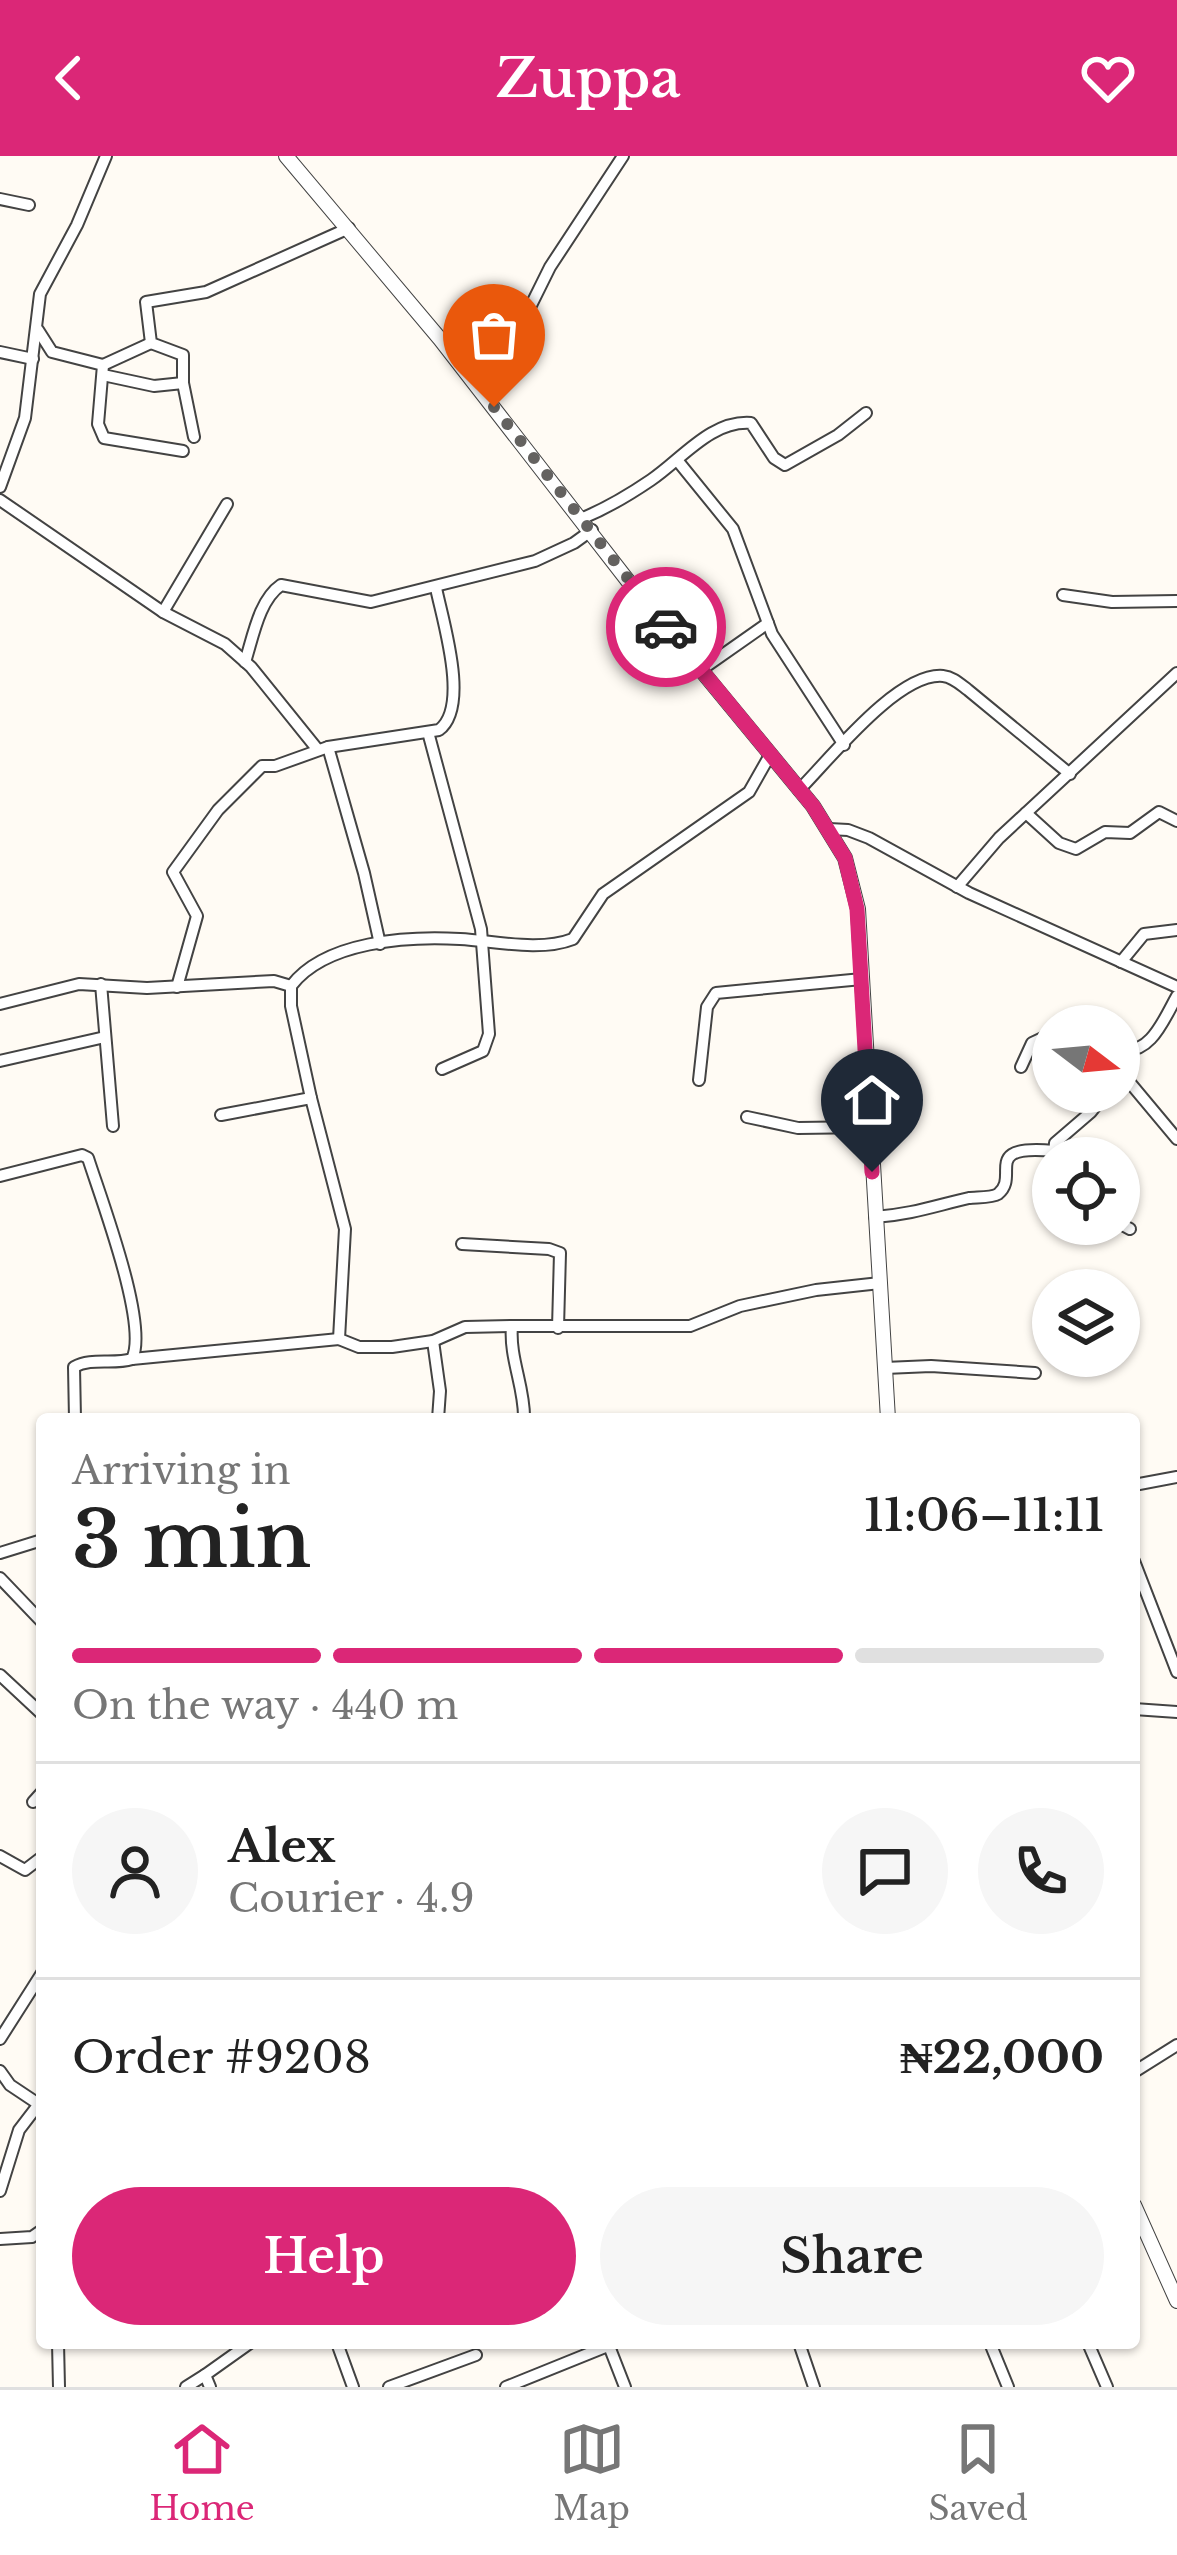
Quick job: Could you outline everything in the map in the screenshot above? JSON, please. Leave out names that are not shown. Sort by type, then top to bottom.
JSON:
[{"type":"street","points":[[0,487],[26,418],[40,294],[77,225],[106,156]]},
{"type":"street","points":[[286,156],[482,392],[829,829],[851,879],[862,979],[888,1413]]},
{"type":"street","points":[[482,392],[498,372],[550,267],[623,156]]},
{"type":"street","points":[[0,199],[29,205]]},
{"type":"street","points":[[151,343],[149,299],[206,292],[349,228]]},
{"type":"street","points":[[35,321],[52,352],[154,386],[183,383]]},
{"type":"street","points":[[103,370],[151,343],[183,355],[183,383],[194,437]]},
{"type":"street","points":[[0,352],[33,359]]},
{"type":"street","points":[[103,370],[98,424],[104,438],[183,451]]},
{"type":"street","points":[[245,662],[265,604],[281,585],[359,602],[535,561],[574,543],[587,524],[714,431],[745,422],[757,430],[774,458],[791,464],[866,413]]},
{"type":"street","points":[[677,460],[733,529],[768,623],[844,745]]},
{"type":"street","points":[[0,500],[163,612],[225,644],[323,748],[364,873],[380,944]]},
{"type":"street","points":[[163,612],[227,504]]},
{"type":"street","points":[[176,987],[197,916],[173,872],[209,821],[256,770],[323,748],[444,728],[455,703],[436,587]]},
{"type":"street","points":[[1063,595],[1112,602],[1177,601]]},
{"type":"street","points":[[701,670],[768,623]]},
{"type":"street","points":[[799,790],[910,684],[941,676],[968,690],[1070,774]]},
{"type":"street","points":[[957,887],[1026,813],[1176,676]]},
{"type":"street","points":[[428,732],[482,941],[488,1042],[483,1052],[442,1069]]},
{"type":"street","points":[[339,1339],[345,1229],[311,1098],[291,986],[304,972],[353,946],[454,938],[551,944],[574,939],[603,894],[749,792],[770,755]]},
{"type":"street","points":[[1026,813],[1059,843],[1076,849],[1105,832],[1130,833],[1159,812],[1177,820]]},
{"type":"street","points":[[829,829],[869,838],[957,887],[1177,987]]},
{"type":"street","points":[[1121,962],[1144,934],[1177,930]]},
{"type":"street","points":[[699,1080],[706,1007],[716,993],[862,979]]},
{"type":"street","points":[[0,1004],[79,984],[176,987],[274,981],[291,986]]},
{"type":"street","points":[[101,984],[113,1126]]},
{"type":"street","points":[[1140,1047],[1177,996]]},
{"type":"street","points":[[0,1061],[105,1037]]},
{"type":"street","points":[[1021,1066],[1032,1045]]},
{"type":"street","points":[[1140,1096],[1177,1139]]},
{"type":"street","points":[[221,1115],[311,1098]]},
{"type":"street","points":[[1062,1137],[1090,1113]]},
{"type":"street","points":[[748,1117],[798,1128],[869,1127]]},
{"type":"street","points":[[875,1217],[931,1211],[995,1195],[1016,1152],[1032,1153]]},
{"type":"street","points":[[0,1176],[61,1158],[82,1154],[88,1158],[136,1315],[138,1338],[132,1359]]},
{"type":"street","points":[[462,1244],[560,1253],[558,1328]]},
{"type":"street","points":[[75,1413],[74,1367],[82,1363],[339,1339],[347,1345],[373,1348],[433,1341],[465,1327],[690,1326],[740,1306],[880,1283]]},
{"type":"street","points":[[512,1326],[524,1413]]},
{"type":"street","points":[[433,1341],[438,1413]]},
{"type":"street","points":[[885,1367],[1032,1373]]},
{"type":"street","points":[[1140,1484],[1177,1477]]},
{"type":"street","points":[[0,1553],[36,1542]]},
{"type":"street","points":[[1140,1576],[1177,1672]]},
{"type":"street","points":[[0,1578],[36,1616]]},
{"type":"street","points":[[0,1676],[36,1709]]},
{"type":"street","points":[[1140,1709],[1177,1712]]},
{"type":"street","points":[[0,1856],[25,1870],[36,1862]]},
{"type":"street","points":[[0,2039],[36,1982]]},
{"type":"street","points":[[1140,2068],[1177,2045]]},
{"type":"street","points":[[0,2071],[10,2084],[36,2099]]},
{"type":"street","points":[[0,2192],[19,2131],[36,2106]]},
{"type":"street","points":[[1140,2218],[1177,2301]]},
{"type":"street","points":[[0,2239],[36,2235]]},
{"type":"street","points":[[58,2349],[59,2387]]},
{"type":"street","points":[[186,2387],[207,2381],[243,2349]]},
{"type":"street","points":[[339,2349],[353,2387]]},
{"type":"street","points":[[506,2387],[600,2349]]},
{"type":"street","points":[[614,2349],[626,2387]]},
{"type":"street","points":[[801,2349],[814,2387]]},
{"type":"street","points":[[992,2349],[1008,2387]]},
{"type":"street","points":[[1091,2349],[1107,2387]]},
{"type":"street","points":[[389,2387],[476,2355]]},
{"type":"way so far","points":[[494,407],[666,627]]},
{"type":"route","points":[[666,627],[813,806],[845,858],[857,909],[872,1172]]}]
